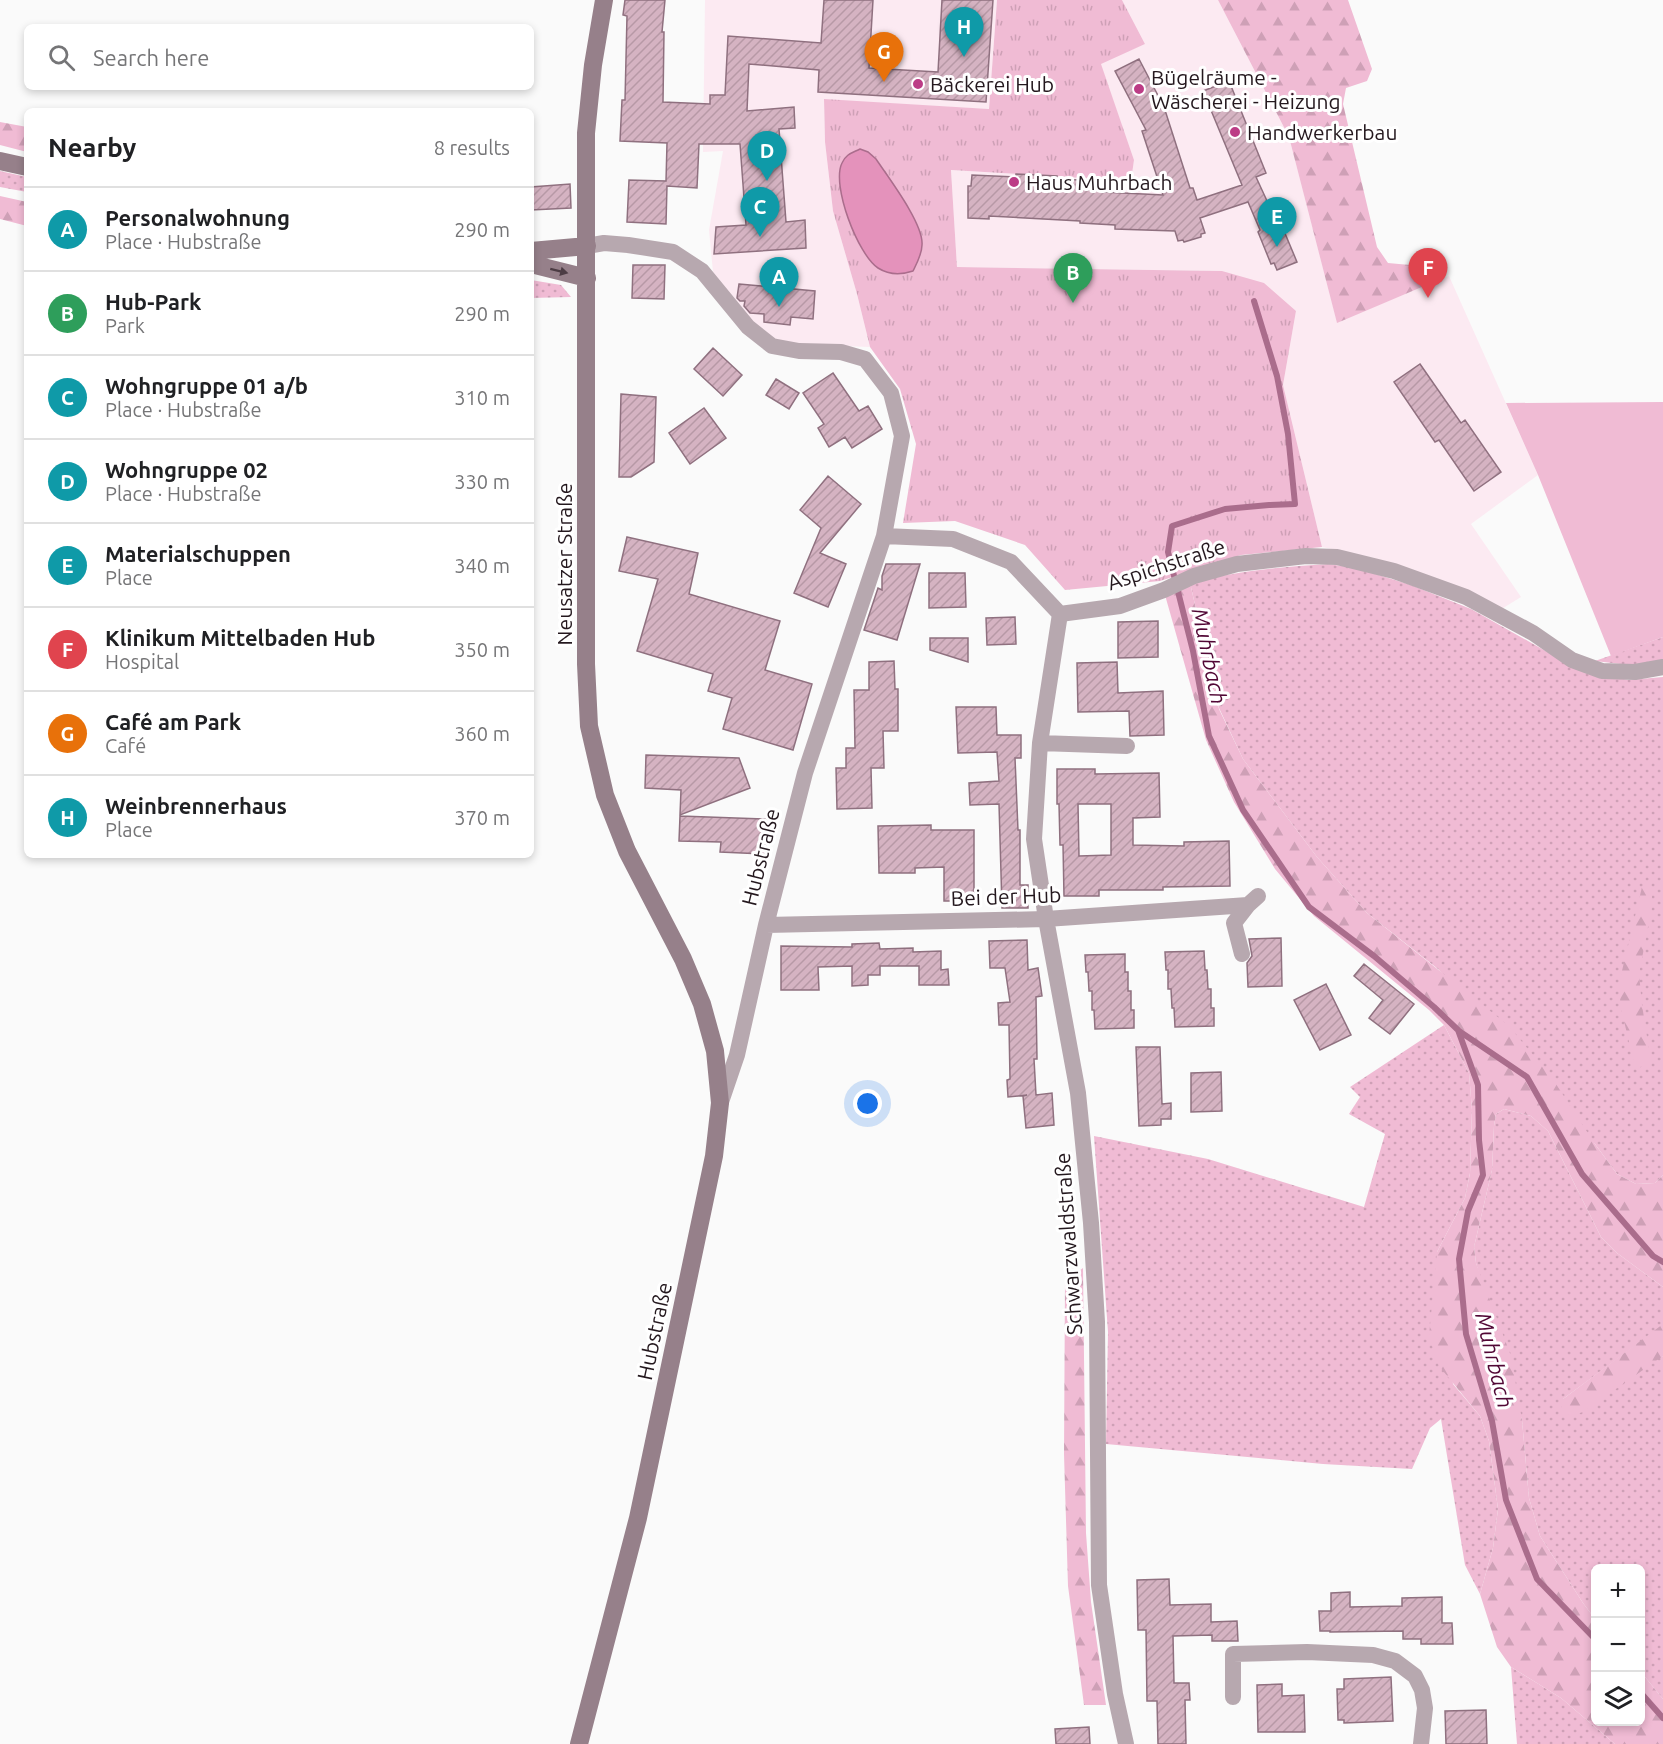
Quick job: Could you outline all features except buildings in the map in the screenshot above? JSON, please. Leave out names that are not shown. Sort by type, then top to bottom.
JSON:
[{"type":"main road","name":"Neusatzer Straße","points":[[604,0],[593,65],[586,133],[586,664],[589,726],[605,795],[627,851],[682,958],[702,1004],[715,1051],[720,1103]]},
{"type":"main road","points":[[0,161],[24,166]]},
{"type":"main road","name":"Hubstraße","points":[[534,251],[587,246]]},
{"type":"main road","points":[[534,265],[587,278]]},
{"type":"main road","name":"Hubstraße","points":[[579,1744],[638,1518],[714,1156],[720,1103]]},
{"type":"street","name":"Hubstraße","points":[[587,246],[604,243],[673,252],[702,271],[748,327],[772,346],[799,351],[841,352],[865,359],[891,393],[902,436],[884,536],[804,773],[736,1055],[720,1103]]},
{"type":"street","points":[[884,536],[953,539],[1011,562],[1060,614]]},
{"type":"street","name":"Aspichstraße","points":[[1060,614],[1120,606],[1194,576],[1237,564],[1306,556],[1338,557],[1394,571],[1466,597],[1533,633],[1572,660],[1602,671],[1635,672],[1663,667]]},
{"type":"street","name":"Schwarzwaldstraße","points":[[1060,614],[1040,743],[1034,839],[1046,919],[1078,1093],[1091,1222],[1097,1322],[1099,1585],[1115,1694],[1126,1744]]},
{"type":"street","points":[[1040,743],[1127,746]]},
{"type":"street","name":"Bei der Hub","points":[[766,925],[1046,919],[1253,901],[1234,923],[1242,954]]},
{"type":"street","points":[[1233,1697],[1233,1654],[1306,1652],[1373,1655],[1395,1661],[1415,1676],[1422,1690],[1425,1708],[1422,1744]]},
{"type":"shaded area","points":[[705,0],[997,0],[989,109],[824,100],[825,142],[833,211],[870,347],[786,344],[756,332],[713,272],[709,230],[723,151],[703,152]]},
{"type":"shaded area","points":[[1122,0],[1218,0],[1289,137],[1337,322],[1449,276],[1538,475],[1471,524],[1521,597],[1500,610],[1374,558],[1322,547],[1283,385],[1296,311],[1222,271],[957,267],[951,170],[1131,181],[1134,160],[1100,63],[1145,44]]},
{"type":"shaded area","points":[[860,149],[876,159],[917,225],[922,248],[913,271],[895,274],[878,268],[862,249],[848,219],[840,187],[840,173],[845,158]]},
{"type":"green space","points":[[997,0],[1122,0],[1145,44],[1101,64],[1134,160],[1131,181],[951,170],[957,267],[1222,271],[1264,283],[1296,311],[1283,385],[1322,547],[1241,555],[1160,581],[1065,590],[1025,545],[955,521],[903,523],[916,444],[900,389],[870,347],[833,211],[825,142],[824,99],[989,109]]},
{"type":"green space","points":[[1218,0],[1348,0],[1372,69],[1367,81],[1346,88],[1343,104],[1377,247],[1388,263],[1421,266],[1429,284],[1337,323],[1289,137]]},
{"type":"green space","points":[[0,122],[24,126],[24,151],[0,145]]},
{"type":"green space","points":[[0,171],[24,176],[24,191],[0,187]]},
{"type":"green space","points":[[0,196],[24,201],[24,225],[0,219]]},
{"type":"green space","points":[[534,280],[561,285],[571,297],[534,298]]},
{"type":"green space","points":[[1663,402],[1663,637],[1611,656],[1538,475],[1506,403]]},
{"type":"green space","points":[[1328,564],[1356,568],[1411,585],[1471,609],[1574,667],[1628,680],[1663,677],[1663,1175],[1655,1183],[1636,1184],[1617,1174],[1595,1144],[1438,969],[1367,913],[1317,857],[1243,759],[1219,708],[1190,583],[1259,570]]},
{"type":"green space","points":[[1190,583],[1219,709],[1243,759],[1317,857],[1367,913],[1509,1026],[1554,1081],[1617,1174],[1636,1184],[1655,1183],[1663,1175],[1663,1287],[1617,1253],[1601,1237],[1548,1131],[1531,1116],[1504,1109],[1496,1114],[1492,1170],[1474,1247],[1476,1263],[1511,1356],[1522,1420],[1529,1498],[1540,1536],[1591,1614],[1591,1724],[1561,1698],[1511,1667],[1497,1647],[1480,1594],[1493,1548],[1498,1509],[1489,1441],[1480,1416],[1439,1366],[1429,1336],[1437,1252],[1465,1198],[1470,1173],[1472,1110],[1469,1073],[1444,1025],[1429,1010],[1314,916],[1275,869],[1234,802],[1206,740],[1165,595]]},
{"type":"green space","points":[[1663,637],[1663,662],[1629,665],[1595,661]]},
{"type":"green space","points":[[1642,887],[1652,888],[1652,906],[1639,974],[1651,1062],[1639,1068],[1634,1063],[1620,1004],[1621,975]]},
{"type":"green space","points":[[1444,1025],[1469,1073],[1472,1110],[1470,1173],[1465,1198],[1437,1252],[1453,1384],[1480,1416],[1489,1441],[1498,1509],[1493,1548],[1480,1594],[1465,1565],[1441,1419],[1430,1428],[1412,1469],[1323,1464],[1106,1444],[1108,1332],[1094,1136],[1208,1159],[1364,1207],[1385,1134],[1349,1114],[1360,1097],[1350,1087]]},
{"type":"green space","points":[[1504,1109],[1531,1116],[1548,1131],[1601,1237],[1617,1253],[1663,1287],[1663,1325],[1563,1399],[1663,1356],[1663,1699],[1645,1677],[1645,1564],[1591,1564],[1591,1614],[1540,1536],[1529,1498],[1522,1420],[1476,1263],[1474,1247],[1492,1170],[1496,1114]]},
{"type":"green space","points":[[1083,1268],[1086,1533],[1091,1602],[1106,1705],[1084,1705],[1068,1586],[1064,1454],[1065,1281]]},
{"type":"green space","points":[[1663,1324],[1663,1356],[1583,1412],[1570,1416],[1561,1409],[1563,1399]]},
{"type":"green space","points":[[1511,1667],[1561,1698],[1591,1726],[1615,1744],[1517,1744]]},
{"type":"green space","points":[[1645,1677],[1663,1699],[1663,1744],[1615,1744],[1594,1726],[1645,1726]]},
{"type":"waterway","name":"Muhrbach","points":[[1254,301],[1277,376],[1288,434],[1295,504],[1225,509],[1172,526],[1168,552],[1193,651],[1209,736],[1243,810],[1309,907],[1374,956],[1458,1030],[1478,1085],[1479,1140],[1483,1175],[1468,1211],[1459,1259],[1466,1334],[1492,1421],[1506,1500],[1537,1579],[1591,1635]]},
{"type":"waterway","name":"Muhrbach","points":[[1459,1031],[1527,1077],[1582,1174],[1653,1256],[1663,1262]]},
{"type":"waterway","name":"Muhrbach","points":[[1645,1698],[1663,1718]]},
{"type":"place","name":"Weinbrennerhaus","points":[[964,57]]},
{"type":"place","name":"Café am Park","points":[[884,82]]},
{"type":"place","name":"Bäckerei Hub","points":[[918,84]]},
{"type":"place","name":"Bügelräume - Wäscherei - Heizung","points":[[1139,89]]},
{"type":"place","name":"Handwerkerbau","points":[[1235,132]]},
{"type":"place","name":"Wohngruppe 02","points":[[767,181]]},
{"type":"place","name":"Haus Muhrbach","points":[[1014,182]]},
{"type":"place","name":"Wohngruppe 01 a/b","points":[[760,237]]},
{"type":"place","name":"Materialschuppen","points":[[1277,247]]},
{"type":"place","name":"Klinikum Mittelbaden Hub","points":[[1428,298]]},
{"type":"place","name":"Hub-Park","points":[[1073,303]]},
{"type":"place","name":"Personalwohnung","points":[[779,307]]}]
